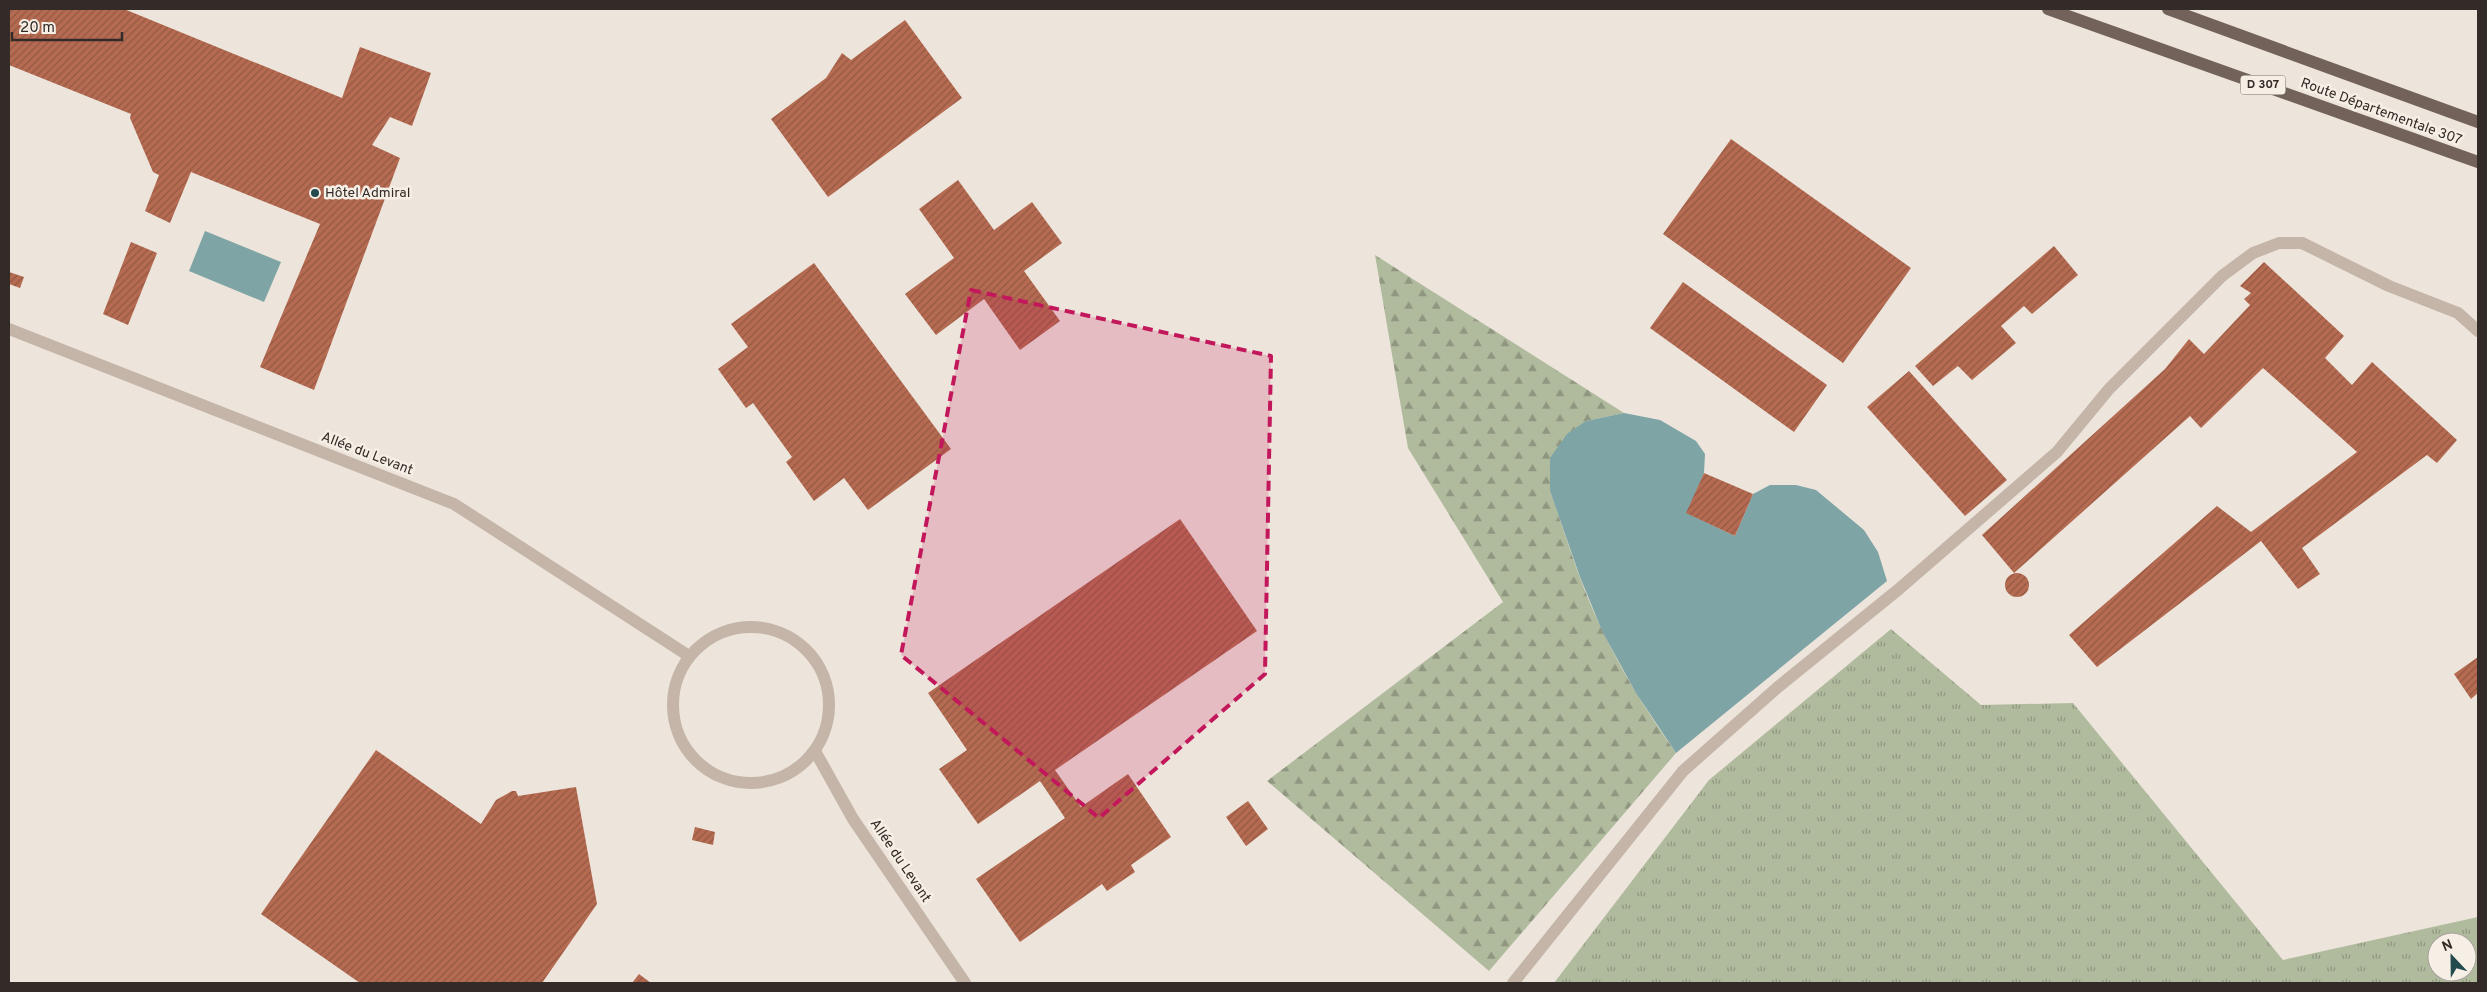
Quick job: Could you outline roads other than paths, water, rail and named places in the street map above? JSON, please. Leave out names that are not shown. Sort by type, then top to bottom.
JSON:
[{"type":"main road","name":"Route Départementale 307","points":[[2048,9],[2478,162]]},
{"type":"main road","name":"Route Départementale 307","points":[[2168,9],[2478,122]]},
{"type":"street","points":[[1513,983],[1683,771],[1778,687],[1899,589],[2056,452],[2109,389],[2222,276],[2253,253],[2279,244],[2302,243],[2389,286],[2458,313],[2478,331]]},
{"type":"street","name":"Allée du Levant","points":[[9,329],[454,504],[689,656]]},
{"type":"street","points":[[754,627],[777,631],[799,643],[816,660],[826,682],[830,706],[826,730],[815,751],[797,769],[775,780],[750,784],[725,780],[703,768],[686,750],[675,728],[672,702],[677,678],[689,656],[707,639],[729,630],[754,627]]},
{"type":"street","name":"Allée du Levant","points":[[815,751],[853,818],[965,983]]},
{"type":"water","points":[[205,231],[281,262],[264,302],[189,271]]},
{"type":"water","points":[[1624,413],[1660,420],[1696,441],[1705,454],[1704,473],[1687,513],[1735,536],[1753,494],[1770,485],[1796,485],[1816,490],[1864,530],[1878,552],[1887,581],[1676,753],[1636,693],[1603,633],[1580,577],[1550,491],[1550,458],[1567,434],[1586,421]]},
{"type":"place","name":"Hôtel Admiral","points":[[315,193]]}]
